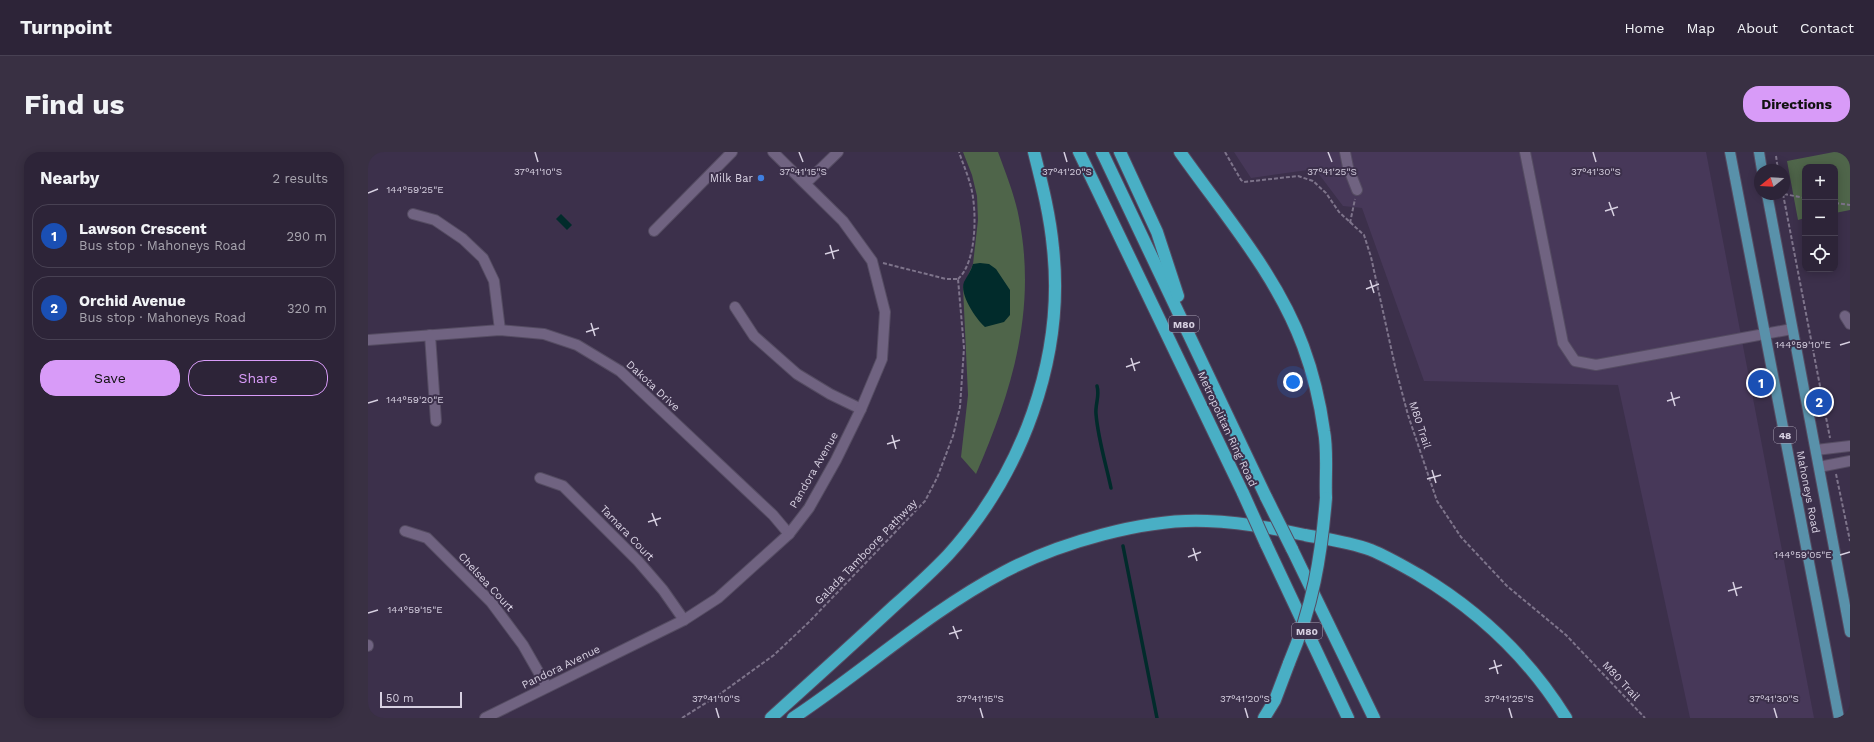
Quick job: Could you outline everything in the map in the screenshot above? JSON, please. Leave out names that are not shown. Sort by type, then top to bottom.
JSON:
[{"type":"highway","points":[[772,718],[947,556],[984,509],[1018,448],[1038,397],[1047,361],[1055,288],[1054,249],[1049,213],[1034,152]]},
{"type":"highway","name":"Metropolitan Ring Road","points":[[1079,152],[1243,493],[1348,718]]},
{"type":"highway","name":"Metropolitan Ring Road","points":[[1102,152],[1266,497],[1374,718]]},
{"type":"highway","points":[[1120,152],[1156,232],[1193,342]]},
{"type":"highway","points":[[1180,152],[1272,283],[1303,346],[1320,403],[1325,433],[1326,498],[1322,548],[1316,579],[1300,638],[1275,700],[1264,718]]},
{"type":"highway","points":[[793,718],[961,596],[1005,571],[1058,549],[1122,531],[1162,523],[1207,521],[1269,527],[1351,544],[1372,551],[1400,564],[1441,589],[1470,610],[1498,634],[1550,692],[1566,718]]},
{"type":"main road","name":"Mahoneys Road","points":[[1730,152],[1839,718]]},
{"type":"main road","points":[[1759,152],[1761,164]]},
{"type":"main road","name":"Mahoneys Road","points":[[1768,200],[1850,632]]},
{"type":"street","points":[[654,231],[732,152]]},
{"type":"street","name":"Pandora Avenue","points":[[485,718],[684,620],[718,598],[789,534],[809,508],[862,409],[882,359],[885,312],[872,261],[843,221],[773,152]]},
{"type":"street","points":[[806,183],[838,152]]},
{"type":"street","points":[[1345,152],[1348,167],[1357,190]]},
{"type":"street","points":[[1525,152],[1563,343],[1575,361],[1596,365],[1792,329]]},
{"type":"street","points":[[413,214],[435,220],[463,239],[483,258],[494,281],[500,330]]},
{"type":"street","points":[[735,307],[754,336],[797,374],[830,394],[862,409]]},
{"type":"street","name":"Dakota Drive","points":[[368,340],[500,330],[544,334],[578,345],[620,371],[773,515],[789,534]]},
{"type":"street","points":[[430,335],[436,422]]},
{"type":"street","points":[[1816,450],[1850,446]]},
{"type":"street","points":[[1818,467],[1850,461]]},
{"type":"street","name":"Tamara Court","points":[[540,478],[563,486],[638,561],[663,590],[684,620]]},
{"type":"street","name":"Chelsea Court","points":[[405,531],[427,538],[491,602],[523,645],[547,687]]},
{"type":"path","points":[[872,261],[946,279],[958,279],[966,271],[970,257],[974,211],[971,188],[959,152]]},
{"type":"path","name":"M80 Trail","points":[[1225,152],[1241,180],[1244,182],[1298,176],[1313,180],[1326,193],[1339,212],[1364,234],[1371,258],[1402,394],[1437,501],[1461,536],[1507,586],[1566,635],[1645,718]]},
{"type":"path","points":[[1776,156],[1777,164]]},
{"type":"path","points":[[1350,223],[1357,190]]},
{"type":"path","points":[[1790,195],[1802,197]]},
{"type":"path","points":[[1785,200],[1832,448]]},
{"type":"path","points":[[1838,204],[1850,206]]},
{"type":"path","name":"Galada Tamboore Pathway","points":[[682,718],[720,694],[774,655],[809,622],[925,501],[937,478],[955,428],[960,407],[964,348],[958,279]]},
{"type":"path","points":[[1835,463],[1850,541]]},
{"type":"shaded area","points":[[963,152],[998,152],[1015,202],[1024,252],[1025,285],[1023,318],[1018,349],[1000,412],[976,474],[961,457],[968,395],[963,287],[973,264],[978,220],[977,196],[972,175]]},
{"type":"shaded area","points":[[1234,152],[1706,152],[1814,718],[1690,718],[1618,385],[1424,381],[1362,208],[1343,206],[1315,169],[1251,178]]},
{"type":"shaded area","points":[[1834,152],[1850,152],[1850,210],[1838,212],[1838,164],[1802,164],[1802,219],[1798,220],[1790,177],[1790,164],[1788,164],[1787,161]]},
{"type":"shaded area","points":[[561,214],[572,225],[567,230],[556,219]]},
{"type":"shaded area","points":[[973,264],[989,264],[996,269],[1010,290],[1010,315],[1004,322],[985,327],[969,306],[963,287]]},
{"type":"waterway","points":[[1097,386],[1097,423],[1111,488]]},
{"type":"waterway","points":[[1123,546],[1157,718]]},
{"type":"place","name":"Milk Bar","points":[[761,178]]},
{"type":"place","name":"Lawson Crescent","points":[[1761,383]]},
{"type":"place","name":"Orchid Avenue","points":[[1819,402]]}]
